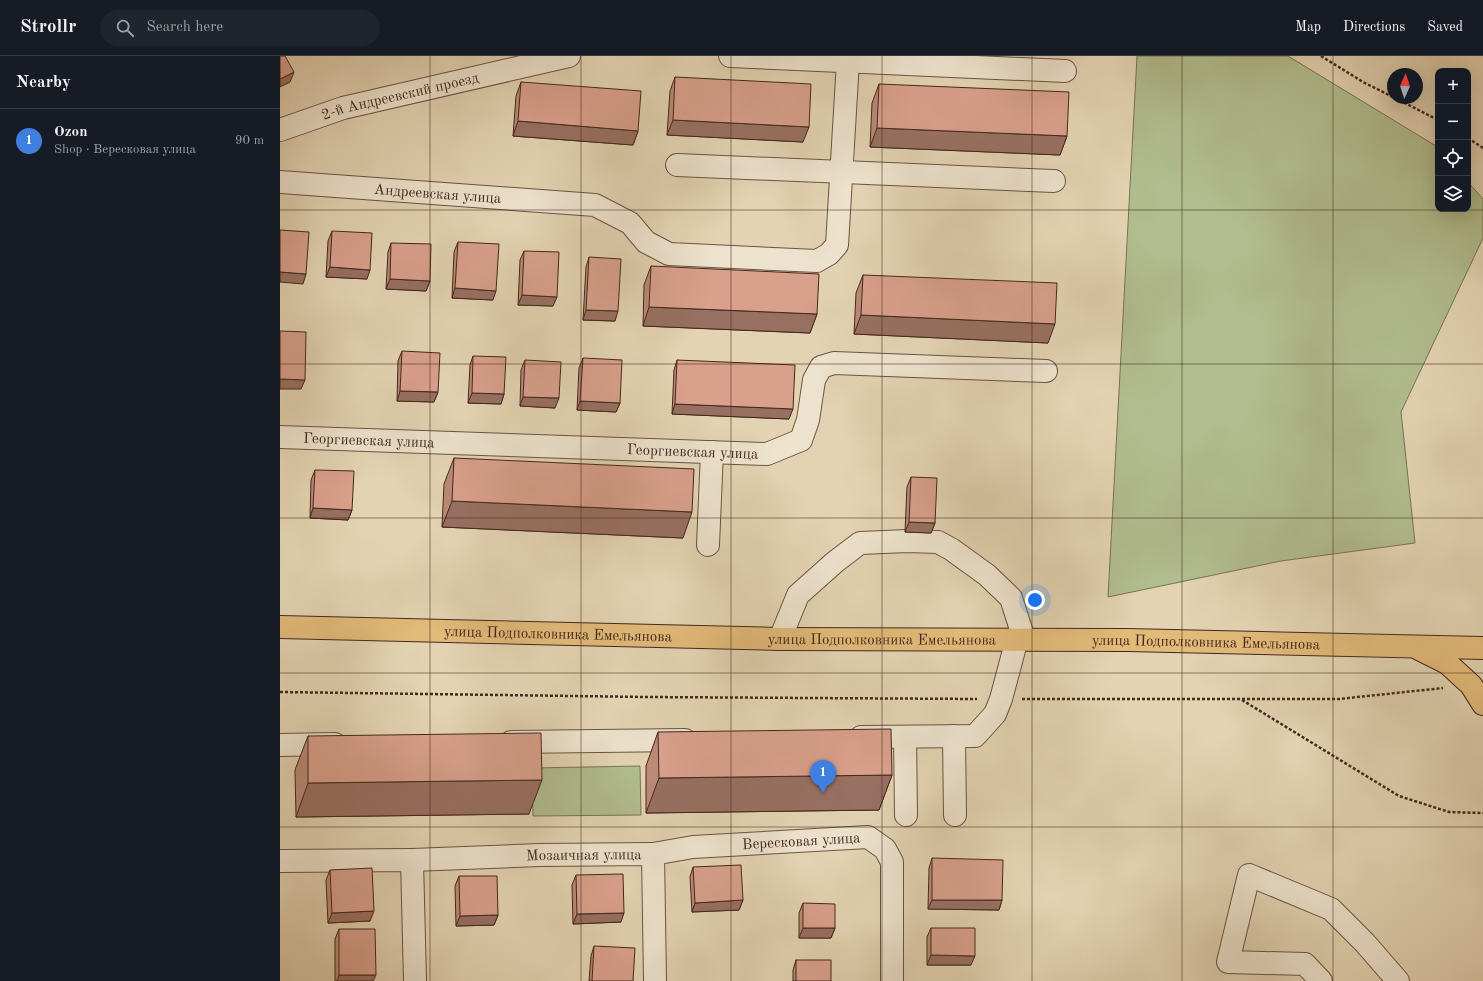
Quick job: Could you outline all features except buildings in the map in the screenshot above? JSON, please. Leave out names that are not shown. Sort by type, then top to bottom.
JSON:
[{"type":"main road","name":"улица Подполковника Емельянова","points":[[280,627],[780,639],[1127,640],[1483,648]]},
{"type":"main road","points":[[1415,646],[1447,663],[1471,685],[1483,704]]},
{"type":"street","name":"2-й Андреевский проезд","points":[[280,130],[343,108],[568,56]]},
{"type":"street","points":[[730,56],[1065,71]]},
{"type":"street","points":[[841,172],[848,61]]},
{"type":"street","points":[[677,165],[1054,181]]},
{"type":"street","name":"Андреевская улица","points":[[280,182],[595,205],[630,224],[646,242],[669,254],[817,261],[829,254],[837,245],[841,172]]},
{"type":"street","name":"Георгиевская улица","points":[[280,437],[767,454],[801,440],[808,420],[814,380],[821,367],[834,363],[1046,371]]},
{"type":"street","points":[[708,545],[712,452]]},
{"type":"street","points":[[780,639],[798,595],[835,562],[860,543],[907,541],[938,542],[951,549],[987,575],[1010,598],[1021,639],[995,714],[975,736],[842,738]]},
{"type":"street","points":[[954,736],[955,815]]},
{"type":"street","points":[[905,737],[906,815]]},
{"type":"street","points":[[494,742],[708,739]]},
{"type":"street","points":[[280,745],[351,744]]},
{"type":"street","name":"Вересковая улица","points":[[653,854],[693,847],[868,837],[885,849],[892,862],[892,981]]},
{"type":"street","name":"Мозаичная улица","points":[[280,861],[412,860],[539,855],[653,854],[655,981]]},
{"type":"street","points":[[412,860],[415,981]]},
{"type":"street","points":[[1321,981],[1305,964],[1228,962],[1249,875],[1331,909],[1365,943],[1398,981]]},
{"type":"path","points":[[1321,56],[1363,82],[1387,94]]},
{"type":"path","points":[[1406,104],[1435,118]]},
{"type":"path","points":[[1471,140],[1483,148]]},
{"type":"path","points":[[280,692],[647,697],[1339,699],[1471,685]]},
{"type":"path","points":[[1241,699],[1400,796],[1449,812],[1483,813]]},
{"type":"green space","points":[[1137,56],[1288,56],[1435,145],[1435,212],[1471,212],[1471,185],[1483,199],[1483,238],[1401,412],[1415,543],[1281,561],[1108,597]]},
{"type":"green space","points":[[640,766],[641,815],[533,816],[532,768]]},
{"type":"place","name":"Ozon","points":[[823,793]]}]
